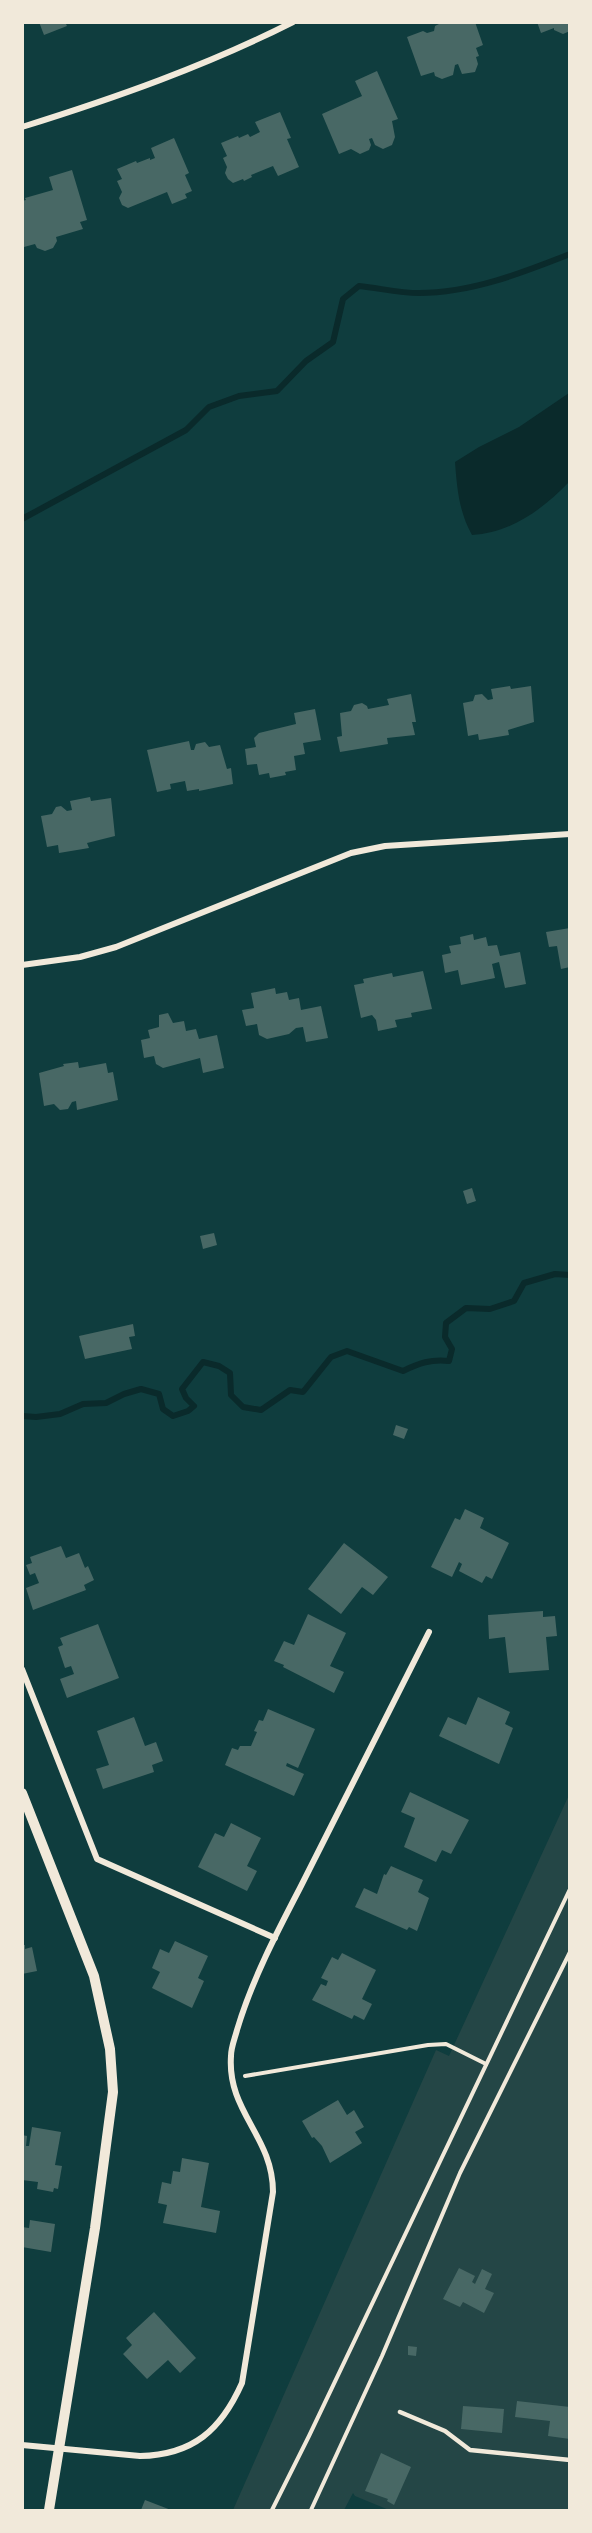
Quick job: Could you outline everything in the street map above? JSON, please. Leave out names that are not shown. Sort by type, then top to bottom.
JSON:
[{"type":"street","points":[[22,127],[96,104],[183,71],[293,22]]},
{"type":"street","points":[[22,965],[80,957],[116,947],[351,854],[386,846],[570,834]]},
{"type":"street","points":[[22,2445],[158,2456],[184,2449],[202,2439],[233,2405],[242,2383],[273,2192],[273,2174],[267,2155],[238,2102],[231,2079],[231,2054],[245,2004],[275,1938],[429,1632]]},
{"type":"street","points":[[22,1669],[96,1859],[275,1938]]},
{"type":"street","points":[[22,1793],[94,1976],[109,2039],[113,2092],[95,2229],[49,2511]]},
{"type":"lane","points":[[400,2412],[445,2431],[470,2450],[570,2460]]},
{"type":"path","points":[[272,2511],[570,1890]]},
{"type":"path","points":[[311,2511],[382,2356],[460,2173],[570,1952]]},
{"type":"path","points":[[231,2079],[428,2045],[446,2044],[486,2064]]},
{"type":"shaded area","points":[[569,393],[569,482],[525,518],[500,530],[472,535],[461,509],[455,462],[519,427]]},
{"type":"shaded area","points":[[569,1795],[569,2510],[389,2510],[355,2496],[353,2493],[344,2510],[233,2510],[436,2050],[449,2056]]},
{"type":"building","points":[[39,22],[65,22],[67,26],[44,35]]},
{"type":"building","points":[[443,22],[475,22],[483,45],[476,48],[479,56],[476,57],[478,64],[475,72],[462,74],[458,64],[455,65],[453,75],[442,79],[435,76],[434,72],[421,76],[407,37],[423,31],[427,33],[434,31],[435,26]]},
{"type":"building","points":[[537,22],[570,22],[570,31],[563,34],[554,28],[541,33]]},
{"type":"building","points":[[377,71],[398,119],[392,121],[395,137],[392,145],[383,149],[375,145],[372,138],[369,139],[371,145],[369,150],[360,154],[351,149],[339,154],[322,114],[362,96],[355,81]]},
{"type":"building","points":[[280,112],[291,138],[287,139],[299,167],[278,176],[273,166],[251,175],[252,177],[244,181],[243,179],[233,183],[225,173],[227,167],[223,158],[227,156],[221,143],[238,136],[239,138],[248,134],[250,137],[260,132],[255,122]]},
{"type":"building","points":[[174,138],[189,173],[185,175],[192,191],[185,194],[187,198],[172,204],[167,192],[128,208],[122,205],[119,198],[122,192],[117,181],[122,179],[117,169],[136,161],[137,163],[155,158],[151,148]]},
{"type":"building","points":[[72,170],[87,220],[80,222],[83,229],[56,237],[57,241],[53,248],[45,251],[37,248],[35,244],[24,247],[22,201],[26,200],[25,198],[53,190],[49,177]]},
{"type":"building","points":[[510,686],[511,689],[531,686],[534,722],[508,730],[509,735],[479,740],[478,734],[468,736],[463,703],[473,701],[475,695],[482,694],[488,700],[493,699],[491,689]]},
{"type":"building","points":[[411,694],[416,722],[412,722],[415,735],[387,738],[388,744],[340,752],[337,737],[342,736],[340,713],[351,711],[354,705],[362,703],[368,709],[389,705],[387,699]]},
{"type":"building","points":[[315,709],[321,740],[303,743],[305,754],[294,756],[296,770],[285,772],[286,775],[270,778],[269,773],[259,775],[257,764],[247,765],[245,749],[256,747],[254,738],[259,733],[296,724],[294,713]]},
{"type":"building","points":[[189,741],[191,750],[194,750],[196,744],[205,742],[209,747],[220,745],[227,769],[231,768],[233,784],[199,791],[199,789],[187,791],[185,781],[170,784],[171,789],[157,792],[147,750]]},
{"type":"building","points":[[90,797],[91,801],[111,798],[115,836],[87,843],[89,848],[59,853],[58,845],[47,847],[41,816],[52,814],[56,807],[61,806],[67,811],[72,810],[70,801]]},
{"type":"building","points":[[570,928],[570,967],[561,969],[557,946],[549,947],[546,932]]},
{"type":"building","points":[[473,934],[474,940],[486,937],[488,946],[497,945],[500,956],[520,952],[526,984],[505,988],[499,962],[492,964],[495,978],[461,985],[458,970],[445,973],[442,955],[451,953],[449,946],[461,944],[460,937]]},
{"type":"building","points":[[423,971],[432,1009],[411,1013],[412,1017],[395,1020],[397,1027],[378,1031],[376,1020],[372,1015],[361,1018],[354,985],[364,983],[363,979],[392,973],[393,977]]},
{"type":"building","points":[[275,988],[276,994],[287,992],[289,1000],[299,998],[301,1010],[321,1006],[328,1038],[306,1042],[303,1027],[296,1028],[289,1034],[267,1039],[259,1035],[257,1024],[246,1026],[242,1010],[254,1008],[251,993]]},
{"type":"building","points":[[168,1013],[173,1023],[184,1021],[186,1031],[196,1029],[199,1039],[217,1035],[224,1068],[203,1073],[200,1058],[163,1068],[156,1064],[154,1056],[144,1058],[141,1040],[150,1038],[148,1030],[159,1027],[159,1015]]},
{"type":"building","points":[[78,1062],[79,1068],[106,1063],[108,1073],[113,1072],[118,1100],[77,1110],[76,1101],[72,1102],[68,1109],[60,1110],[54,1104],[44,1106],[39,1073],[64,1066],[63,1064]]},
{"type":"building","points":[[472,1188],[476,1201],[467,1204],[463,1191]]},
{"type":"building","points":[[214,1233],[217,1245],[203,1249],[200,1236]]},
{"type":"building","points":[[133,1324],[135,1336],[129,1337],[132,1349],[85,1359],[79,1336]]},
{"type":"building","points":[[396,1425],[408,1429],[404,1439],[393,1435]]},
{"type":"building","points":[[465,1509],[484,1518],[480,1528],[509,1543],[492,1579],[486,1576],[482,1583],[459,1571],[462,1564],[459,1562],[452,1577],[431,1567],[455,1518],[460,1520]]},
{"type":"building","points":[[344,1543],[388,1577],[373,1595],[362,1587],[341,1614],[308,1589]]},
{"type":"building","points":[[61,1546],[66,1558],[79,1553],[85,1568],[88,1566],[94,1580],[84,1585],[86,1590],[33,1610],[26,1588],[39,1583],[35,1573],[30,1575],[26,1565],[32,1563],[30,1557]]},
{"type":"building","points":[[543,1611],[543,1617],[555,1616],[557,1636],[546,1637],[549,1670],[509,1673],[505,1637],[489,1639],[488,1615]]},
{"type":"building","points":[[308,1614],[346,1633],[330,1666],[344,1672],[334,1693],[274,1661],[284,1641],[294,1645]]},
{"type":"building","points":[[98,1624],[119,1678],[67,1698],[60,1679],[74,1674],[71,1666],[65,1668],[58,1647],[63,1645],[60,1638]]},
{"type":"building","points":[[478,1697],[510,1712],[505,1724],[513,1728],[499,1764],[439,1736],[448,1717],[466,1725]]},
{"type":"building","points":[[268,1709],[315,1729],[298,1768],[287,1763],[286,1766],[304,1774],[294,1796],[225,1765],[232,1748],[238,1750],[240,1746],[251,1746],[259,1720],[263,1721]]},
{"type":"building","points":[[134,1717],[145,1746],[156,1742],[163,1761],[152,1765],[154,1772],[103,1789],[96,1769],[109,1765],[97,1731]]},
{"type":"building","points":[[410,1792],[469,1820],[451,1854],[442,1850],[436,1862],[404,1847],[415,1818],[401,1812]]},
{"type":"building","points":[[231,1823],[261,1838],[247,1866],[257,1871],[247,1891],[198,1867],[215,1833],[224,1837]]},
{"type":"building","points":[[391,1866],[423,1880],[418,1892],[429,1898],[417,1931],[409,1927],[407,1930],[355,1907],[364,1888],[377,1894],[384,1874],[386,1875]]},
{"type":"building","points":[[175,1941],[208,1956],[198,1978],[204,1981],[192,2008],[152,1988],[160,1972],[152,1968],[160,1949],[169,1953]]},
{"type":"building","points":[[22,1945],[25,1945],[25,1949],[32,1947],[37,1971],[22,1974]]},
{"type":"building","points":[[342,1953],[376,1970],[362,1999],[372,2004],[364,2020],[354,2015],[352,2019],[312,2000],[321,1984],[326,1986],[328,1981],[321,1978],[332,1957],[338,1960]]},
{"type":"building","points":[[338,2100],[347,2115],[354,2110],[364,2127],[355,2132],[362,2143],[330,2163],[322,2146],[314,2137],[312,2138],[302,2121]]},
{"type":"building","points":[[32,2127],[61,2132],[55,2165],[62,2166],[58,2189],[54,2188],[53,2192],[37,2189],[38,2182],[22,2180],[22,2135],[27,2136],[26,2146],[29,2146]]},
{"type":"building","points":[[182,2158],[209,2163],[201,2207],[220,2211],[216,2233],[163,2223],[167,2205],[158,2203],[162,2182],[171,2184],[173,2171],[180,2172]]},
{"type":"building","points":[[30,2220],[55,2224],[51,2252],[22,2247],[22,2227],[29,2228]]},
{"type":"building","points":[[459,2268],[475,2276],[472,2282],[475,2284],[482,2269],[492,2274],[485,2289],[494,2293],[484,2313],[463,2302],[460,2307],[443,2299]]},
{"type":"building","points":[[154,2312],[196,2358],[180,2373],[168,2360],[147,2379],[123,2354],[132,2345],[126,2338]]},
{"type":"building","points":[[408,2346],[417,2347],[416,2356],[408,2355]]},
{"type":"building","points":[[517,2401],[570,2407],[570,2439],[548,2436],[550,2421],[515,2417]]},
{"type":"building","points":[[463,2406],[504,2409],[502,2433],[461,2429]]},
{"type":"building","points":[[381,2453],[411,2467],[394,2505],[387,2501],[388,2499],[365,2491]]},
{"type":"building","points":[[145,2500],[171,2510],[141,2510]]},
{"type":"waterway","points":[[22,519],[186,430],[209,407],[239,396],[277,391],[306,361],[333,342],[343,299],[359,286],[412,293],[458,290],[515,275],[570,254]]},
{"type":"waterway","points":[[22,1416],[60,1414],[83,1404],[106,1403],[141,1389],[159,1394],[163,1409],[173,1416],[188,1411],[194,1406],[186,1398],[182,1389],[203,1362],[219,1366],[230,1373],[231,1395],[243,1407],[261,1410],[290,1390],[303,1392],[331,1357],[347,1351],[403,1371],[425,1362],[449,1361],[452,1349],[445,1337],[446,1323],[466,1308],[490,1309],[514,1301],[524,1283],[555,1274],[570,1275]]}]
